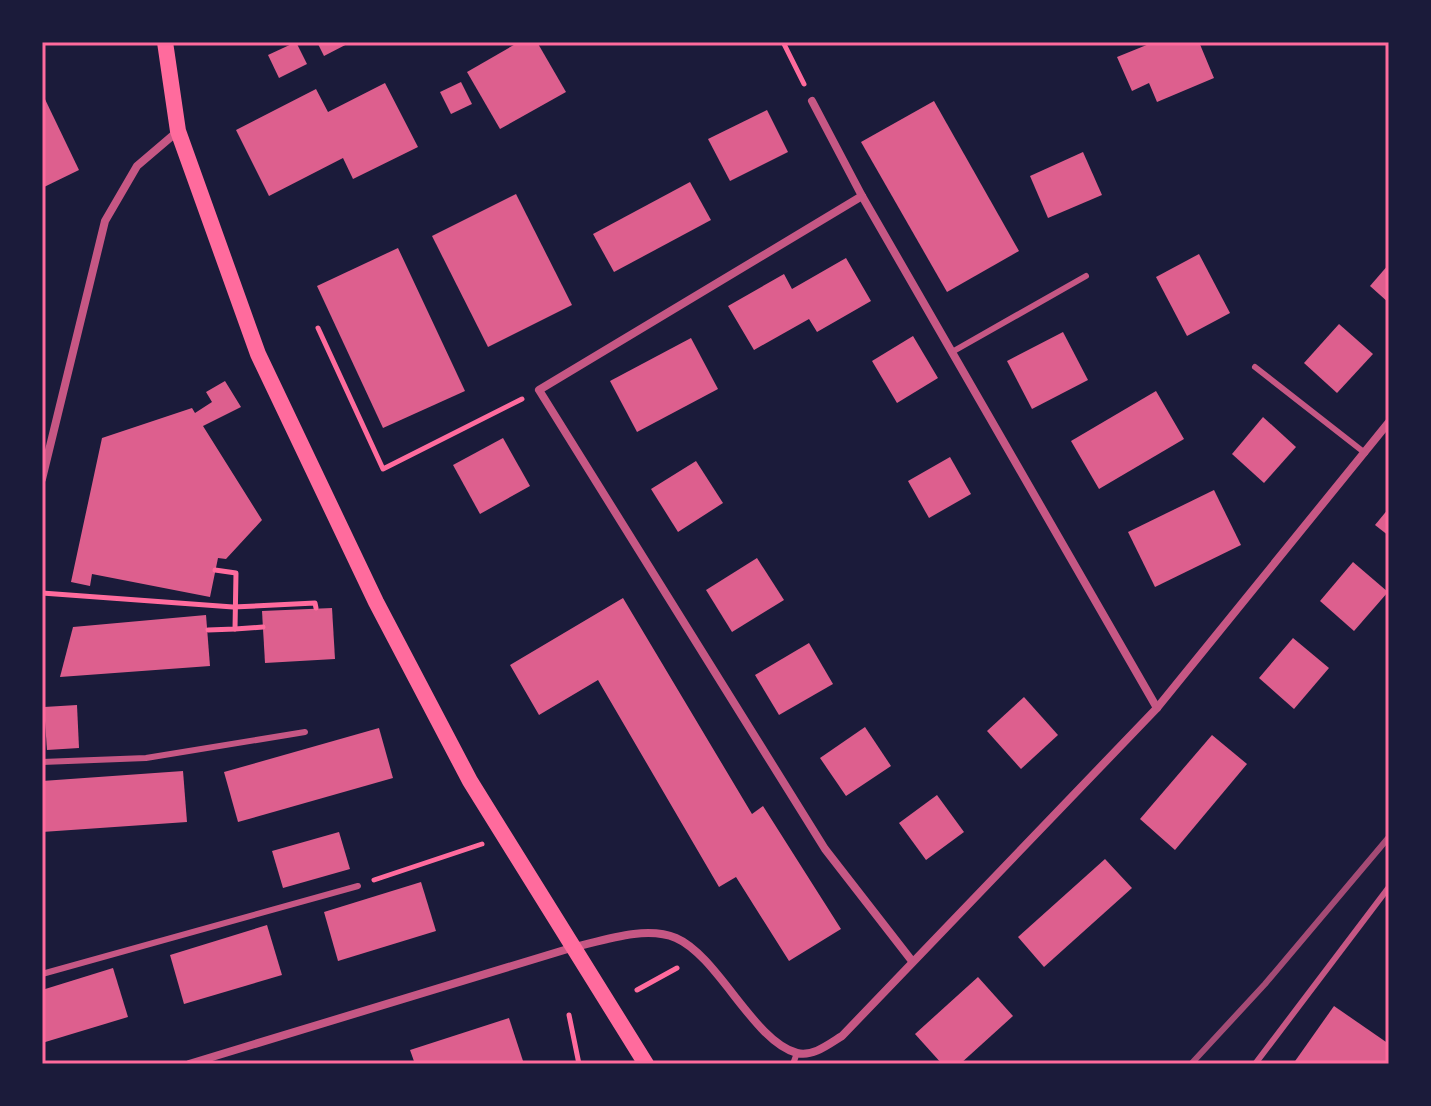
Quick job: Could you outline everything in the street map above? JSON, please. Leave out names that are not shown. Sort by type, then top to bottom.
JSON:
[{"type":"main road","points":[[165,42],[178,131],[258,354],[376,602],[502,837],[646,1064]]},
{"type":"street","points":[[812,101],[862,196],[1157,708]]},
{"type":"street","points":[[42,479],[105,221],[137,166],[178,131]]},
{"type":"street","points":[[862,196],[539,390],[825,849],[912,961]]},
{"type":"street","points":[[189,1064],[571,948],[629,935],[675,938],[695,951],[775,1040],[797,1053],[820,1051],[842,1036],[1157,708],[1389,422]]},
{"type":"lane","points":[[952,352],[1086,276]]},
{"type":"lane","points":[[1255,367],[1365,453]]},
{"type":"lane","points":[[42,762],[146,758],[305,732]]},
{"type":"lane","points":[[42,974],[358,886]]},
{"type":"lane","points":[[1255,1064],[1389,887]]},
{"type":"lane","points":[[793,1064],[797,1053]]},
{"type":"path","points":[[783,42],[812,101]]},
{"type":"path","points":[[318,328],[383,469],[539,390]]},
{"type":"path","points":[[215,570],[236,573],[235,629]]},
{"type":"path","points":[[42,593],[233,607],[315,603],[316,608]]},
{"type":"path","points":[[208,630],[263,627]]},
{"type":"path","points":[[358,886],[502,837]]},
{"type":"path","points":[[637,990],[677,968]]},
{"type":"path","points":[[569,1015],[579,1064]]},
{"type":"building","points":[[296,42],[307,64],[279,78],[268,55]]},
{"type":"building","points":[[317,42],[351,42],[324,56]]},
{"type":"building","points":[[519,42],[537,42],[566,92],[500,129],[467,72]]},
{"type":"building","points":[[1154,42],[1199,42],[1214,78],[1157,102],[1149,83],[1132,91],[1117,57]]},
{"type":"building","points":[[461,82],[472,104],[451,114],[440,92]]},
{"type":"building","points":[[385,83],[418,147],[353,179],[343,158],[269,196],[236,130],[316,89],[328,112]]},
{"type":"building","points":[[42,93],[79,170],[42,188]]},
{"type":"building","points":[[934,101],[1019,251],[947,292],[861,142]]},
{"type":"building","points":[[767,110],[788,152],[730,181],[708,139]]},
{"type":"building","points":[[1083,152],[1102,195],[1048,218],[1030,176]]},
{"type":"building","points":[[690,182],[711,220],[614,272],[593,234]]},
{"type":"building","points":[[516,194],[572,305],[488,347],[432,236]]},
{"type":"building","points":[[398,248],[465,391],[383,428],[317,286]]},
{"type":"building","points":[[1199,254],[1230,313],[1187,336],[1156,277]]},
{"type":"building","points":[[846,258],[871,301],[817,332],[809,319],[754,350],[728,306],[784,274],[792,289]]},
{"type":"building","points":[[1389,264],[1389,303],[1370,286]]},
{"type":"building","points":[[1339,324],[1373,354],[1337,393],[1304,363]]},
{"type":"building","points":[[1063,332],[1088,380],[1032,409],[1007,361]]},
{"type":"building","points":[[913,336],[938,378],[897,403],[872,361]]},
{"type":"building","points":[[691,338],[718,389],[637,432],[610,381]]},
{"type":"building","points":[[225,381],[241,407],[203,426],[262,520],[226,559],[218,558],[210,597],[92,574],[90,586],[71,582],[102,438],[192,408],[195,413],[212,402],[206,392]]},
{"type":"building","points":[[1156,391],[1184,439],[1099,489],[1071,441]]},
{"type":"building","points":[[1263,417],[1296,447],[1264,483],[1232,454]]},
{"type":"building","points":[[503,438],[530,486],[480,514],[453,465]]},
{"type":"building","points":[[950,457],[971,494],[929,518],[908,481]]},
{"type":"building","points":[[696,461],[723,503],[678,532],[651,489]]},
{"type":"building","points":[[1214,490],[1241,545],[1155,587],[1128,532]]},
{"type":"building","points":[[1389,508],[1389,536],[1375,525]]},
{"type":"building","points":[[757,558],[784,600],[732,632],[706,590]]},
{"type":"building","points":[[1353,562],[1388,592],[1354,631],[1320,601]]},
{"type":"building","points":[[623,598],[752,814],[763,806],[841,929],[789,961],[736,877],[719,887],[598,680],[539,715],[510,665]]},
{"type":"building","points":[[332,608],[335,659],[265,663],[262,611]]},
{"type":"building","points":[[206,615],[210,666],[60,677],[73,627]]},
{"type":"building","points":[[1293,638],[1329,668],[1294,709],[1259,678]]},
{"type":"building","points":[[809,643],[833,684],[779,715],[755,675]]},
{"type":"building","points":[[1024,697],[1058,735],[1021,769],[987,731]]},
{"type":"building","points":[[77,705],[79,748],[47,750],[44,707]]},
{"type":"building","points":[[865,727],[891,766],[846,796],[820,758]]},
{"type":"building","points":[[379,728],[393,778],[238,822],[224,772]]},
{"type":"building","points":[[1212,735],[1247,764],[1175,850],[1140,819]]},
{"type":"building","points":[[183,771],[187,822],[42,832],[42,781]]},
{"type":"building","points":[[937,795],[964,832],[926,860],[899,823]]},
{"type":"building","points":[[339,832],[350,869],[283,888],[272,851]]},
{"type":"building","points":[[1105,859],[1132,888],[1044,967],[1018,937]]},
{"type":"building","points":[[421,882],[436,931],[338,961],[324,912]]},
{"type":"building","points":[[267,925],[282,975],[184,1004],[170,955]]},
{"type":"building","points":[[113,968],[128,1017],[42,1043],[42,990]]},
{"type":"building","points":[[978,977],[1013,1016],[960,1064],[942,1064],[915,1034]]},
{"type":"building","points":[[1334,1006],[1389,1044],[1389,1064],[1293,1064]]},
{"type":"building","points":[[509,1018],[524,1064],[415,1064],[410,1050]]},
{"type":"railway","points":[[1191,1064],[1265,984],[1389,837]]}]
